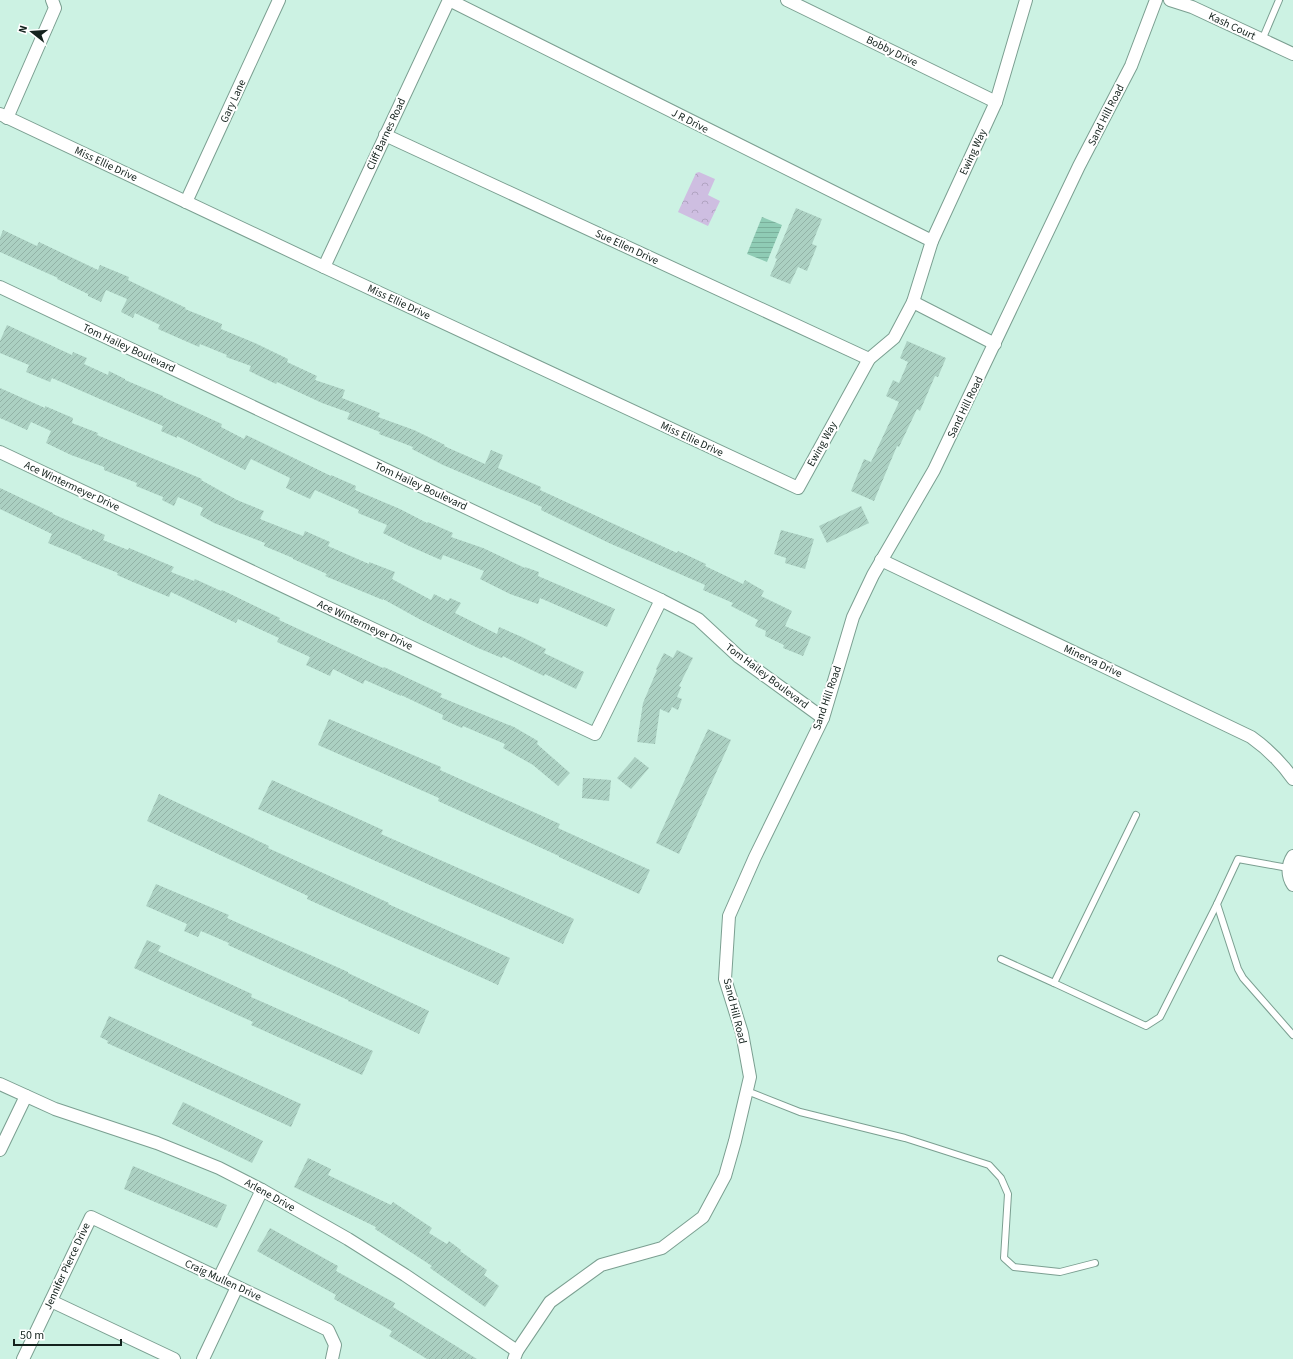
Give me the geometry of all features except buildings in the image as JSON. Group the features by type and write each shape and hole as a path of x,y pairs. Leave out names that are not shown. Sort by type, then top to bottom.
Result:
{"street":[{"path":"4,116 55,8 52,0"},
{"name":"Gary Lane","path":"186,202 279,0"},
{"name":"Cliff Barnes Road","path":"324,267 449,0"},
{"name":"J R Drive","path":"449,0 932,241"},
{"name":"Bobby Drive","path":"787,0 996,102"},
{"name":"Ewing Way","path":"798,488 868,359 894,338 913,302 932,241 996,102 1026,0"},
{"name":"Sand Hill Road","path":"516,1355 550,1302 601,1265 662,1248 703,1217 725,1176 735,1141 750,1076 742,1033 725,979 729,916 755,857 823,718 853,617 881,560 934,470 1079,166 1130,66 1156,0"},
{"name":"Kash Court","path":"1170,0 1194,4 1262,40 1293,54"},
{"name":"Miss Ellie Drive","path":"4,116 798,488"},
{"name":"Sue Ellen Drive","path":"386,135 868,359"},
{"name":"Tom Hailey Boulevard","path":"0,286 661,600 698,619 739,657 823,718"},
{"path":"913,302 995,344"},
{"name":"Ace Wintermeyer Drive","path":"0,452 595,734 661,600"},
{"name":"Minerva Drive","path":"881,560 1251,737 1276,757 1293,779"},
{"path":"1293,856 1288,868 1288,875 1293,885"},
{"name":"Arlene Drive","path":"0,1084 55,1109 157,1143 219,1168 262,1190 348,1239 405,1275 516,1355"},
{"path":"0,1150 26,1096"},
{"path":"219,1278 262,1190"},
{"name":"Craig Mullen Drive","path":"91,1217 328,1330 335,1345 332,1359"},
{"name":"Jennifer Pierce Drive","path":"23,1359 91,1217"},
{"path":"203,1359 237,1287"},
{"path":"51,1301 174,1359"}],"lane":[{"path":"1262,40 1279,0"},
{"path":"1054,983 1136,815"},
{"path":"1001,959 1146,1026 1160,1017 1238,859 1288,868"},
{"path":"1217,904 1238,968 1243,978 1293,1035"},
{"path":"747,1091 800,1112 905,1138 989,1164 1002,1178 1008,1194 1004,1258 1014,1267 1060,1272 1095,1263"}],"green space":[{"path":"699,172 715,179 708,195 720,201 708,226 678,212 696,173"}],"shaded area":[{"path":"762,217 782,225 767,262 747,254"}]}
